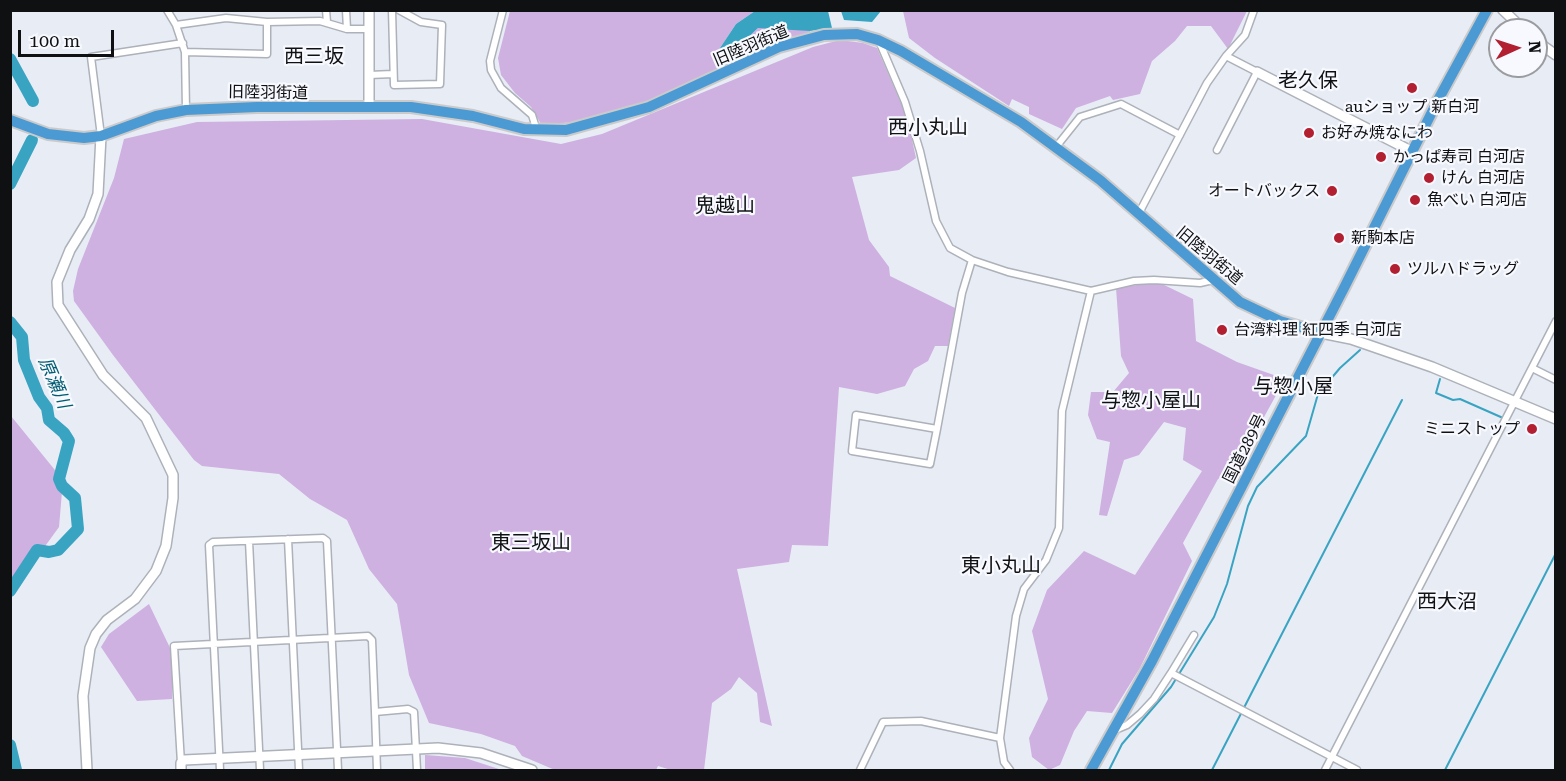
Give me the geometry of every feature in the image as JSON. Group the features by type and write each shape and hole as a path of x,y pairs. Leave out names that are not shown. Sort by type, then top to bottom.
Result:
{"highway":[{"name":"国道289号","path":"1091,771 1152,661 1438,100 1487,10"},
{"name":"旧陸羽街道","path":"10,120 68,138 101,136 156,116 186,110 221,107 411,107 451,112 537,131 579,128 649,107 749,60 805,40 841,33 857,34 878,40 1021,122 1100,180 1213,280 1260,312 1321,333"}],"street":[{"path":"167,10 176,25 185,52 186,110"},
{"path":"326,10 327,22"},
{"path":"346,10 347,29"},
{"path":"369,10 369,107"},
{"path":"392,10 394,85 442,82 442,25 421,22 399,10"},
{"path":"503,10 490,61 491,70 501,88 532,115 537,131"},
{"path":"1138,215 1207,83 1226,56 1245,35 1254,10"},
{"path":"176,25 226,18 267,22 327,22 347,29 369,29"},
{"path":"185,52 267,54 267,22"},
{"path":"878,40 905,102 921,151 942,236 950,248 972,260 1008,272 1091,291 1134,281 1200,283 1213,280"},
{"path":"87,771 83,696 90,648 96,634 107,620 135,599 156,571 168,538 173,498 173,475 146,418 104,375 58,305 57,282 70,250 89,219 98,194 101,136 91,57 183,43"},
{"path":"1226,56 1413,152"},
{"path":"1217,150 1257,72"},
{"path":"369,75 393,74"},
{"path":"1056,147 1080,117 1121,104 1180,135"},
{"path":"937,429 856,416 852,451 930,464 937,429 962,293 972,260"},
{"path":"1010,771 1004,762 1000,738 1016,616 1024,589 1047,560 1059,528 1062,411 1091,291"},
{"path":"1325,771 1556,321"},
{"name":"旧陸羽街道","path":"1321,333 1351,339 1556,418"},
{"path":"1532,368 1556,380"},
{"path":"220,771 209,544 323,538 327,541 338,771"},
{"path":"288,539 299,771"},
{"path":"249,541 260,771"},
{"path":"1111,732 1127,725 1154,699 1194,635"},
{"path":"181,767 174,646 368,636 372,640 377,771"},
{"path":"1171,673 1357,771"},
{"path":"375,712 408,709 414,712 417,771"},
{"path":"860,771 883,722 921,721 1000,738"},
{"path":"181,767 184,760 416,748 459,749 481,753 532,771"}],"shaded area":[{"path":"903,10 1247,11 1228,49 1211,26 1187,26 1175,41 1152,61 1140,94 1113,100 1110,96 1076,108 1062,129 1029,114 1029,107 1012,99 1009,106 935,58 909,38"},
{"path":"510,11 755,11 736,24 718,51 739,46 758,28 804,28 810,31 810,34 776,42 663,98 581,122 541,124 531,107 515,93 501,75 498,58"},
{"path":"840,40 863,43 877,48 907,117 916,158 899,170 852,177 869,240 889,267 890,276 955,308 948,346 935,346 928,361 914,369 905,386 877,394 839,387 828,546 792,545 789,562 737,569 772,726 760,722 757,693 739,677 731,689 712,703 704,770 671,770 658,766 656,770 555,770 522,756 515,746 481,734 429,723 409,675 397,604 369,569 347,520 310,499 279,474 202,466 194,460 74,301 73,291 78,269 114,178 124,139 197,122 422,119 561,144 602,134 813,47"},
{"path":"1158,282 1193,299 1196,341 1237,362 1285,379 1237,466 1218,479 1183,543 1192,561 1140,668 1112,713 1087,711 1074,731 1060,765 1049,770 1032,757 1029,738 1048,699 1032,631 1047,590 1084,551 1135,575 1202,471 1183,460 1186,428 1164,422 1139,455 1124,460 1107,516 1099,515 1110,442 1097,439 1088,415 1091,392 1113,392 1129,373 1121,356 1116,288"},
{"path":"11,416 63,480 59,527 11,593"},
{"path":"149,604 172,652 172,699 137,701 101,647 109,634"},
{"path":"425,755 465,758 502,770 425,770"}],"water":[{"path":"841,10 881,11 872,22 844,20"},
{"path":"755,11 828,11 832,28 810,31 758,28 739,46 718,51 736,24"}],"waterway":[{"name":"原瀬川","path":"10,59 33,101"},
{"name":"原瀬川","path":"10,184 32,140"},
{"name":"原瀬川","path":"10,322 22,337 24,360 39,397 47,408 49,420 64,433 69,441 59,479 62,486 75,498 78,529 58,550 49,552 37,550 10,591"},
{"path":"1109,770 1122,744 1171,687 1214,617 1227,584 1248,506 1257,487 1306,436 1318,394 1340,368 1360,350"},
{"path":"1440,379 1436,393 1453,400 1460,399 1503,418 1495,434"},
{"path":"1212,770 1402,400"},
{"path":"1445,770 1556,553"},
{"name":"原瀬川","path":"10,745 16,770"}],"place":[{"name":"auショップ 新白河","path":"1412,88"},
{"name":"お好み焼なにわ","path":"1309,133"},
{"name":"かっぱ寿司 白河店","path":"1381,157"},
{"name":"けん 白河店","path":"1429,178"},
{"name":"オートバックス","path":"1332,191"},
{"name":"魚べい 白河店","path":"1415,200"},
{"name":"新駒本店","path":"1339,238"},
{"name":"ツルハドラッグ","path":"1395,269"},
{"name":"台湾料理 紅四季 白河店","path":"1222,330"},
{"name":"ミニストップ","path":"1532,429"}],"district":[{"name":"西三坂","path":"314,57"},
{"name":"老久保","path":"1308,81"},
{"name":"西小丸山","path":"928,128"},
{"name":"鬼越山","path":"725,206"},
{"name":"与惣小屋","path":"1293,387"},
{"name":"与惣小屋山","path":"1151,401"},
{"name":"東三坂山","path":"531,543"},
{"name":"東小丸山","path":"1001,566"},
{"name":"西大沼","path":"1447,602"}]}
